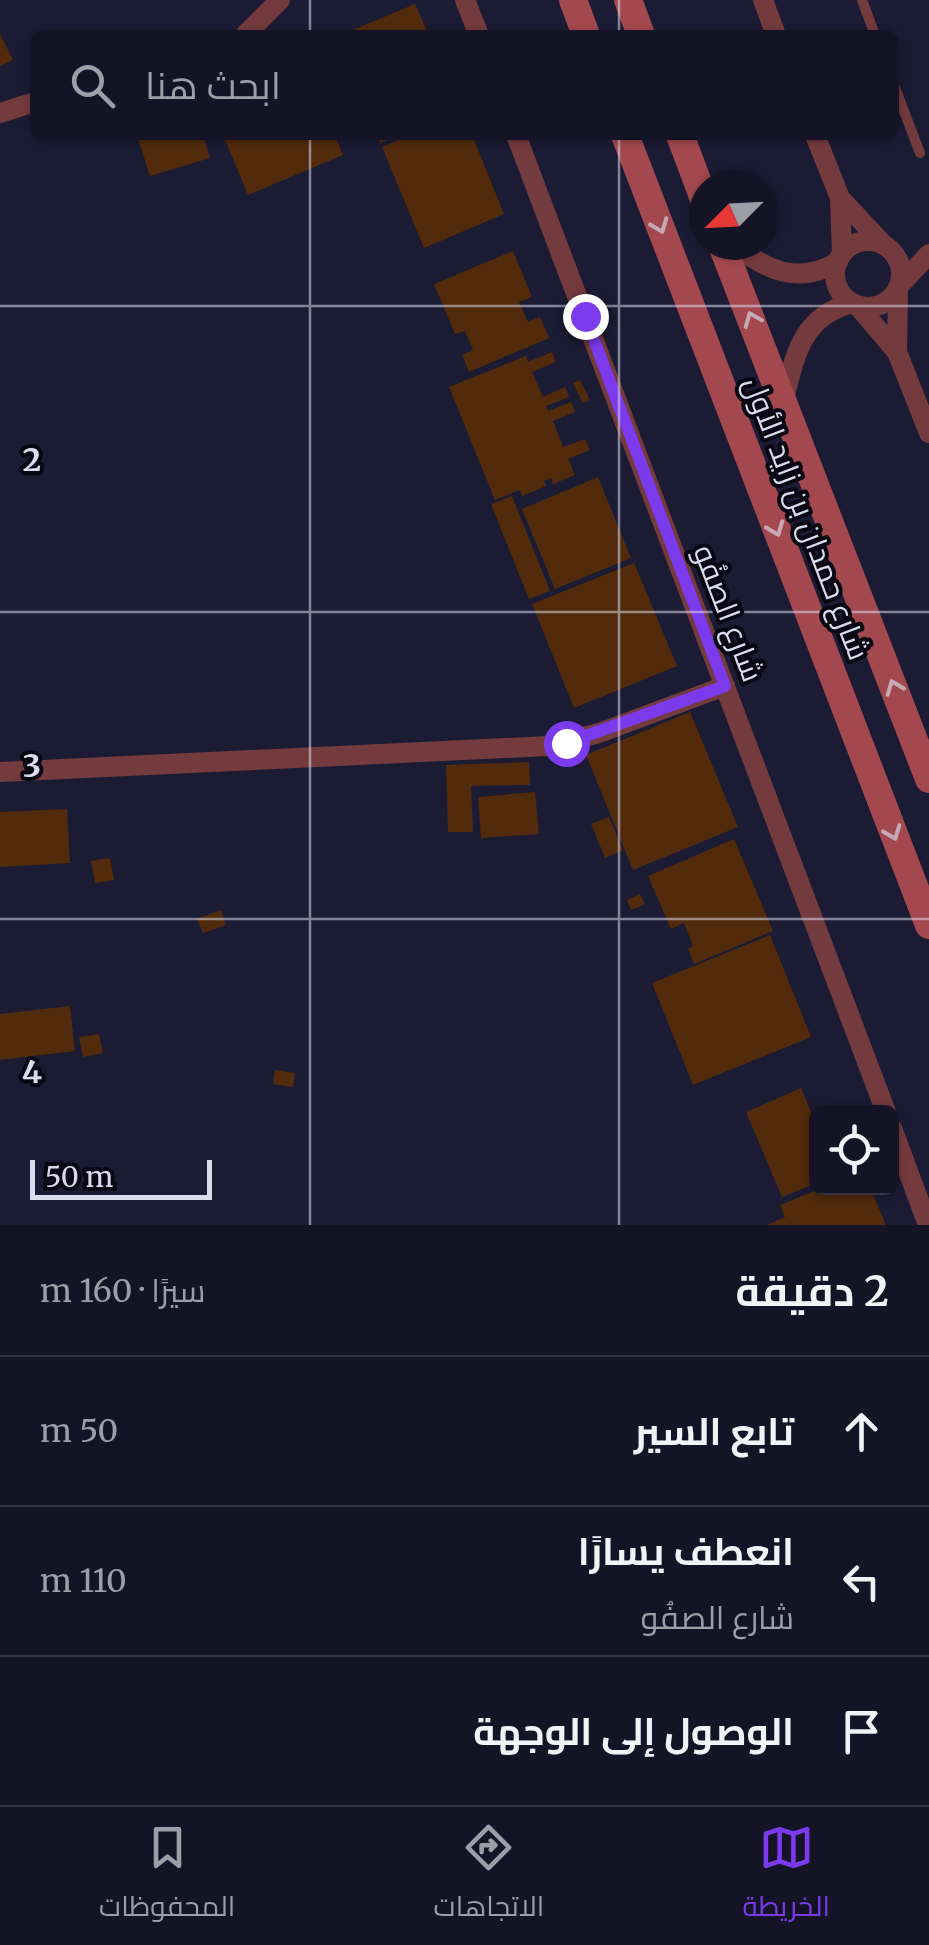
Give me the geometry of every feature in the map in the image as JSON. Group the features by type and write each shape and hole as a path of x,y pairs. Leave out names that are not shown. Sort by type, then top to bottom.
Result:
{"main road":[{"path":"573,0 584,30"},
{"path":"628,0 639,30"},
{"name":"شارع حمدان بن زايد الأول","path":"627,140 929,925"},
{"path":"682,140 693,170"},
{"name":"شارع حمدان بن زايد الأول","path":"728,260 929,778"}],"street":[{"path":"250,30 280,0"},
{"path":"466,0 477,30"},
{"path":"763,0 774,30"},
{"path":"0,113 30,104"},
{"name":"شارع الصفُو","path":"518,140 883,1105"},
{"path":"817,140 840,198 900,268 897,352"},
{"path":"840,198 839,290 897,352 929,432"},
{"path":"754,260 788,274 814,273 856,243 929,251"},
{"path":"784,400 807,328 823,314 855,304 881,304 929,251"},
{"path":"0,772 549,746 599,734 725,686"},
{"path":"899,1147 928,1225"}],"lane":[{"path":"862,0 873,30"},
{"path":"899,98 920,153"}],"building":[{"path":"415,4 427,30 353,30"},
{"path":"0,34 13,60 0,66"},
{"path":"139,140 205,140 210,158 150,176"},
{"path":"225,140 337,140 343,155 248,195"},
{"path":"399,140 474,140 504,214 424,248 382,147"},
{"path":"513,251 532,297 519,302 528,322 540,317 549,338 469,372 462,355 473,350 465,331 455,334 434,284"},
{"path":"552,352 556,362 532,372 543,397 565,387 569,397 546,406 548,411 571,402 575,412 553,421 563,447 585,439 590,450 568,459 575,475 553,484 551,478 544,481 546,486 522,496 520,490 495,500 449,387 526,356 528,362"},
{"path":"580,380 590,400 583,403 573,383"},
{"path":"598,477 631,558 555,589 522,509"},
{"path":"512,496 550,591 529,599 491,504"},
{"path":"634,563 677,666 574,708 532,604"},
{"path":"690,712 738,827 633,870 586,755"},
{"path":"529,762 530,785 471,786 473,832 448,832 446,765"},
{"path":"535,792 539,834 481,838 478,797"},
{"path":"67,809 70,863 0,867 0,812"},
{"path":"609,817 623,850 605,858 591,824"},
{"path":"734,839 773,931 694,964 688,949 693,946 684,923 671,929 648,876"},
{"path":"110,858 114,880 95,883 91,861"},
{"path":"640,894 645,904 631,910 627,900"},
{"path":"221,910 226,925 203,933 197,919"},
{"path":"770,935 811,1037 693,1085 652,983"},
{"path":"70,1006 75,1051 0,1060 0,1014"},
{"path":"99,1034 103,1053 83,1057 79,1037"},
{"path":"275,1070 295,1073 293,1087 273,1084"},
{"path":"801,1088 809,1107 809,1186 782,1197 746,1112"},
{"path":"809,1193 873,1195 886,1225 767,1225 785,1217 780,1205"}],"route":[{"path":"566,743 725,686 585,316"}]}
